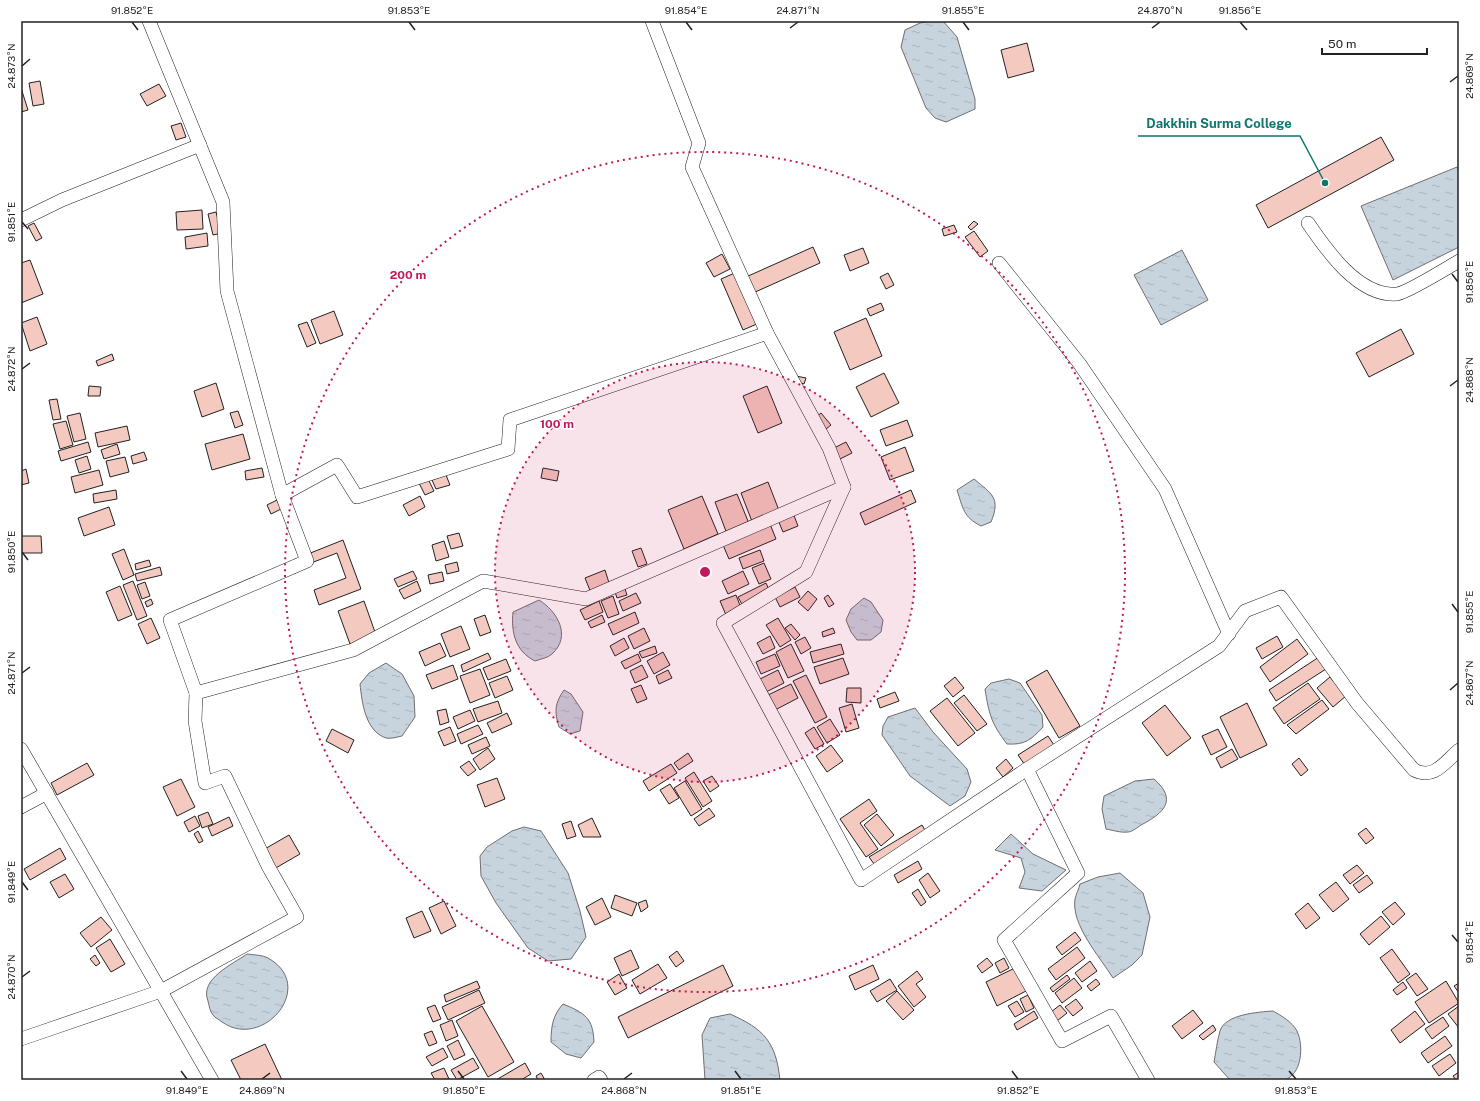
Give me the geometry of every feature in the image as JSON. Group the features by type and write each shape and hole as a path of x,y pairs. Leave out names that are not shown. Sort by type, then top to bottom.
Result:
{"street":[{"path":"21,1039 161,991 297,918 268,866 225,776 205,783 195,721 196,693 170,620 307,561 282,495 227,291 223,202 149,21"},
{"path":"652,21 698,143 692,167 767,333 829,448 844,487 806,572 723,623 861,880 1027,769 1220,646 1245,612 1281,597 1357,703 1414,770 1422,774 1432,773 1459,750"},
{"path":"21,220 62,200 200,145"},
{"path":"1308,223 1327,251 1347,271 1370,289 1398,294 1459,261"},
{"path":"999,263 1079,363 1165,490 1229,634"},
{"path":"282,495 337,465 357,497 508,449 510,420 767,333"},
{"path":"196,693 353,650 483,581 586,599 844,487"},
{"path":"21,749 212,1080"},
{"path":"1027,769 1078,873 1004,940 1062,1041 1111,1016 1148,1080"},
{"path":"21,807 47,794"},
{"path":"594,1080 599,1077 601,1080"}],"water":[{"path":"943,21 957,37 975,99 975,109 946,122 935,118 926,108 901,47 905,30 920,23"},
{"path":"1457,167 1459,171 1459,247 1393,280 1361,206"},
{"path":"1182,250 1208,300 1161,325 1134,275"},
{"path":"974,479 990,493 995,502 994,514 991,522 981,526 970,519 964,511 957,490"},
{"path":"864,598 871,602 883,620 881,632 871,640 857,640 851,632 846,620 851,609"},
{"path":"539,600 546,605 560,624 561,640 558,647 552,654 535,661 523,652 516,640 513,627 513,612"},
{"path":"386,663 402,674 414,696 415,717 402,736 390,738 386,738 379,734 369,723 362,699 360,684 369,673"},
{"path":"1009,679 1020,683 1042,715 1043,727 1027,741 1019,744 1007,744 997,730 990,712 985,689 991,683"},
{"path":"564,690 571,694 583,712 580,731 570,734 559,727 556,716 557,703"},
{"path":"915,708 933,732 967,769 971,782 965,796 950,806 910,776 882,735 883,726 888,717"},
{"path":"1154,779 1165,793 1166,800 1162,811 1130,832 1120,832 1106,829 1102,809 1104,796 1135,781"},
{"path":"524,827 541,831 568,873 580,911 586,937 571,959 548,961 528,948 496,903 481,876 480,856 487,847 512,831"},
{"path":"1011,834 1033,854 1066,870 1042,891 1019,888 1025,872 1021,858 995,850"},
{"path":"1120,873 1143,893 1150,917 1142,955 1132,965 1113,978 1094,951 1082,930 1077,919 1075,899 1080,884 1098,877"},
{"path":"247,954 268,958 282,970 288,984 286,998 279,1011 268,1022 254,1028 238,1029 222,1022 212,1014 207,993 208,986 219,973"},
{"path":"563,1004 577,1010 586,1017 592,1027 594,1042 581,1058 566,1054 551,1042 553,1021"},
{"path":"1273,1011 1290,1022 1297,1031 1301,1052 1295,1072 1290,1077 1279,1081 1230,1080 1214,1062 1219,1035 1223,1025 1235,1017"},
{"path":"730,1014 752,1025 766,1038 775,1056 780,1080 705,1080 702,1035 710,1018"}],"building":[{"path":"1027,43 1034,71 1008,78 1001,50"},
{"path":"40,81 44,104 33,106 29,83"},
{"path":"159,84 166,96 147,106 140,94"},
{"path":"21,88 28,110 21,112"},
{"path":"181,123 186,137 176,140 171,126"},
{"path":"1381,137 1394,160 1268,228 1256,205"},
{"path":"202,210 203,229 177,230 176,212"},
{"path":"216,212 222,233 213,235 208,214"},
{"path":"974,221 978,224 971,230 968,227"},
{"path":"34,223 42,238 36,241 28,226"},
{"path":"954,225 957,232 944,236 942,229"},
{"path":"974,231 988,251 980,257 965,237"},
{"path":"207,233 208,246 186,249 185,237"},
{"path":"813,247 820,263 753,293 746,277"},
{"path":"863,248 869,263 850,271 844,255"},
{"path":"722,254 730,269 714,277 706,263"},
{"path":"30,260 43,294 21,303 21,263"},
{"path":"737,272 759,323 743,330 721,279"},
{"path":"888,273 894,285 886,289 880,277"},
{"path":"881,303 884,310 870,316 867,309"},
{"path":"334,311 343,335 320,344 311,320"},
{"path":"37,317 47,344 30,351 21,323"},
{"path":"866,318 882,356 850,370 834,332"},
{"path":"307,322 316,343 307,347 298,325"},
{"path":"1401,329 1414,354 1369,377 1356,353"},
{"path":"112,354 114,360 98,366 96,361"},
{"path":"884,373 899,403 871,417 856,387"},
{"path":"796,376 806,378 804,384 795,381"},
{"path":"216,383 224,409 202,417 194,391"},
{"path":"89,386 101,387 100,396 88,396"},
{"path":"767,386 782,423 758,433 743,396"},
{"path":"57,399 61,419 53,420 49,400"},
{"path":"238,411 243,425 235,428 230,413"},
{"path":"80,413 86,439 74,442 67,416"},
{"path":"821,413 831,425 826,429 816,417"},
{"path":"907,420 913,436 886,446 880,430"},
{"path":"66,421 73,445 60,449 53,424"},
{"path":"127,426 130,440 98,447 95,433"},
{"path":"243,434 250,459 212,470 205,444"},
{"path":"88,442 91,452 61,461 58,451"},
{"path":"846,442 852,453 840,459 834,448"},
{"path":"117,444 120,454 104,459 101,450"},
{"path":"905,447 914,471 890,480 881,457"},
{"path":"144,452 147,460 133,464 131,456"},
{"path":"87,456 91,469 79,473 75,460"},
{"path":"125,457 129,472 110,477 106,461"},
{"path":"262,468 264,477 246,480 245,471"},
{"path":"543,468 559,471 557,481 541,478"},
{"path":"26,469 29,483 21,485 21,471"},
{"path":"99,470 103,485 75,493 71,477"},
{"path":"446,475 450,485 436,489 432,480"},
{"path":"427,477 434,491 425,495 418,481"},
{"path":"768,482 780,513 753,524 741,493"},
{"path":"116,490 117,499 94,503 93,494"},
{"path":"911,490 916,502 865,525 860,513"},
{"path":"737,494 750,526 727,534 715,502"},
{"path":"420,496 425,507 409,516 403,505"},
{"path":"702,496 718,534 684,549 668,510"},
{"path":"277,500 281,509 271,514 267,505"},
{"path":"109,507 115,525 84,536 78,518"},
{"path":"793,513 798,526 783,532 778,520"},
{"path":"770,524 776,539 729,559 723,545"},
{"path":"459,533 463,546 451,549 447,536"},
{"path":"21,536 41,536 42,553 21,553"},
{"path":"343,540 361,589 319,605 314,590 346,578 337,553 311,563 308,554"},
{"path":"444,541 449,557 436,561 432,545"},
{"path":"641,548 647,564 638,567 632,551"},
{"path":"124,549 134,575 123,580 112,554"},
{"path":"760,550 764,561 743,569 739,558"},
{"path":"149,560 151,566 136,570 135,564"},
{"path":"457,562 459,571 447,574 445,565"},
{"path":"764,563 771,579 759,584 752,568"},
{"path":"160,567 162,575 137,581 135,574"},
{"path":"605,570 610,586 591,593 585,578"},
{"path":"413,571 417,579 398,587 394,579"},
{"path":"743,571 749,584 728,594 722,581"},
{"path":"442,572 444,581 430,584 428,575"},
{"path":"133,581 147,616 137,620 123,585"},
{"path":"417,581 421,591 404,599 399,590"},
{"path":"145,582 150,596 142,599 137,585"},
{"path":"766,583 770,592 743,606 738,597"},
{"path":"120,586 132,615 118,621 106,592"},
{"path":"795,587 800,597 780,607 775,597"},
{"path":"625,589 627,595 617,598 615,592"},
{"path":"808,591 817,599 808,611 798,602"},
{"path":"636,593 641,603 623,611 619,601"},
{"path":"736,595 741,608 726,615 720,601"},
{"path":"828,595 834,604 829,607 824,598"},
{"path":"613,596 619,614 608,618 601,601"},
{"path":"151,599 153,604 147,607 145,602"},
{"path":"364,601 376,635 350,644 338,611"},
{"path":"599,601 603,612 585,620 580,610"},
{"path":"635,612 639,623 613,635 608,624"},
{"path":"485,615 491,632 480,636 474,619"},
{"path":"602,615 605,622 591,628 588,622"},
{"path":"151,618 160,638 147,644 138,624"},
{"path":"778,618 791,640 780,647 766,625"},
{"path":"791,624 800,635 795,640 785,628"},
{"path":"461,626 470,649 450,657 441,634"},
{"path":"644,628 650,641 634,649 628,636"},
{"path":"833,628 835,633 823,637 822,632"},
{"path":"770,636 775,648 763,654 757,643"},
{"path":"1277,636 1283,647 1262,659 1256,648"},
{"path":"805,637 811,648 801,654 795,642"},
{"path":"624,638 629,648 615,656 610,646"},
{"path":"1297,639 1308,654 1270,682 1260,667"},
{"path":"440,643 446,656 425,666 419,652"},
{"path":"791,644 804,671 788,678 776,652"},
{"path":"841,644 844,654 813,663 810,652"},
{"path":"655,646 657,653 642,658 639,652"},
{"path":"663,652 670,665 654,674 647,661"},
{"path":"488,653 491,659 463,672 461,665"},
{"path":"638,654 641,661 625,669 621,662"},
{"path":"775,654 780,666 761,674 756,662"},
{"path":"1319,657 1326,669 1276,701 1269,690"},
{"path":"843,658 849,674 820,684 814,667"},
{"path":"506,659 511,671 488,680 483,668"},
{"path":"453,665 458,679 432,689 426,675"},
{"path":"642,665 648,677 635,683 630,671"},
{"path":"480,669 490,695 470,703 460,676"},
{"path":"668,670 672,678 659,684 656,676"},
{"path":"778,670 784,683 764,693 758,680"},
{"path":"1047,670 1080,726 1059,738 1026,682"},
{"path":"806,675 827,717 815,723 793,681"},
{"path":"507,676 513,690 495,698 489,683"},
{"path":"955,677 964,688 953,697 944,686"},
{"path":"1330,677 1346,696 1333,707 1317,688"},
{"path":"1308,683 1320,699 1284,724 1273,708"},
{"path":"791,684 798,698 775,710 768,695"},
{"path":"641,685 647,699 637,703 631,689"},
{"path":"847,688 861,688 861,703 846,702"},
{"path":"895,692 899,701 880,708 877,699"},
{"path":"964,695 987,724 977,731 954,703"},
{"path":"947,698 975,733 958,746 930,711"},
{"path":"1322,700 1329,709 1296,734 1287,725"},
{"path":"498,701 502,713 478,722 473,709"},
{"path":"1247,703 1267,745 1240,758 1220,717"},
{"path":"852,704 859,728 846,732 839,708"},
{"path":"1165,705 1191,738 1167,756 1142,723"},
{"path":"446,709 449,722 440,725 437,711"},
{"path":"470,710 475,721 458,729 453,717"},
{"path":"507,713 512,724 492,733 487,723"},
{"path":"830,719 840,735 827,743 817,727"},
{"path":"478,725 483,734 461,744 457,734"},
{"path":"450,727 456,741 444,746 438,732"},
{"path":"814,727 824,744 815,749 805,733"},
{"path":"332,729 354,740 348,753 326,741"},
{"path":"1218,729 1227,747 1211,755 1202,736"},
{"path":"1048,736 1056,748 1027,768 1018,755"},
{"path":"486,737 490,746 472,754 468,745"},
{"path":"831,745 843,761 827,772 816,756"},
{"path":"488,748 495,759 480,770 473,759"},
{"path":"1232,749 1238,759 1221,768 1216,758"},
{"path":"688,753 693,761 679,770 674,763"},
{"path":"1299,758 1308,770 1301,776 1292,764"},
{"path":"1006,759 1013,768 1003,777 996,768"},
{"path":"469,761 476,770 468,776 460,767"},
{"path":"87,763 94,775 57,795 51,783"},
{"path":"671,764 677,773 649,791 643,781"},
{"path":"694,772 712,801 703,807 685,778"},
{"path":"712,776 719,786 710,792 703,781"},
{"path":"497,778 505,799 485,807 477,785"},
{"path":"181,779 195,807 177,816 163,787"},
{"path":"685,781 702,809 691,816 674,788"},
{"path":"670,784 679,798 669,804 660,790"},
{"path":"869,799 877,811 860,823 878,849 866,857 840,819"},
{"path":"709,808 715,816 699,826 694,819"},
{"path":"208,812 213,824 202,828 198,816"},
{"path":"877,814 894,835 881,846 864,825"},
{"path":"195,816 200,826 189,832 184,822"},
{"path":"229,817 233,826 212,836 208,827"},
{"path":"592,818 601,837 583,837 578,825"},
{"path":"571,821 576,836 567,839 562,824"},
{"path":"922,825 926,832 874,864 869,857"},
{"path":"1366,828 1374,838 1366,844 1358,834"},
{"path":"198,831 203,841 199,843 194,834"},
{"path":"289,835 300,854 274,869 263,850"},
{"path":"60,848 66,859 30,880 24,869"},
{"path":"918,861 922,869 898,883 894,875"},
{"path":"1357,865 1364,873 1350,884 1343,875"},
{"path":"928,873 940,891 930,898 919,880"},
{"path":"65,874 74,889 59,898 50,882"},
{"path":"1367,875 1373,883 1359,893 1353,885"},
{"path":"1336,882 1349,899 1333,912 1319,895"},
{"path":"918,889 926,902 921,906 912,893"},
{"path":"615,895 637,903 632,916 611,908"},
{"path":"602,898 611,917 595,925 586,907"},
{"path":"646,900 648,907 641,912 638,903"},
{"path":"444,901 456,926 441,934 429,908"},
{"path":"1395,902 1405,914 1393,925 1382,912"},
{"path":"1308,903 1320,918 1306,929 1295,914"},
{"path":"422,911 431,931 414,938 406,918"},
{"path":"1381,916 1390,927 1369,945 1360,934"},
{"path":"101,917 112,930 91,947 80,933"},
{"path":"1075,932 1081,940 1062,955 1056,947"},
{"path":"110,939 125,964 111,972 96,948"},
{"path":"1077,947 1085,958 1056,980 1048,969"},
{"path":"1392,949 1410,974 1398,983 1380,958"},
{"path":"631,950 639,968 622,976 614,958"},
{"path":"677,951 684,961 676,967 669,957"},
{"path":"95,955 100,963 96,966 90,959"},
{"path":"987,958 993,965 982,973 977,966"},
{"path":"1004,958 1009,968 1000,973 995,963"},
{"path":"1090,961 1097,971 1082,982 1075,973"},
{"path":"658,964 667,978 640,994 632,980"},
{"path":"723,965 733,986 628,1038 618,1017"},
{"path":"873,965 879,979 855,990 849,976"},
{"path":"1015,968 1026,991 997,1006 986,982"},
{"path":"917,971 923,979 916,984 926,997 914,1007 898,986"},
{"path":"1416,973 1428,989 1417,996 1406,980"},
{"path":"619,974 627,988 615,995 607,982"},
{"path":"1067,975 1070,979 1053,992 1050,988"},
{"path":"1074,978 1082,988 1062,1003 1055,993"},
{"path":"890,979 897,990 877,1002 870,991"},
{"path":"1096,979 1100,984 1091,991 1087,986"},
{"path":"477,981 480,988 446,1002 444,995"},
{"path":"1446,981 1459,1003 1429,1023 1415,1002"},
{"path":"1403,982 1407,988 1397,995 1393,990"},
{"path":"1459,983 1459,993 1454,986"},
{"path":"479,990 485,1003 448,1020 442,1007"},
{"path":"897,991 914,1010 903,1020 886,1001"},
{"path":"1028,995 1034,1008 1026,1012 1020,999"},
{"path":"1076,999 1083,1008 1073,1016 1065,1007"},
{"path":"1017,1001 1024,1012 1015,1017 1008,1006"},
{"path":"435,1005 441,1019 433,1022 427,1008"},
{"path":"1060,1005 1067,1013 1057,1021 1051,1012"},
{"path":"482,1006 514,1062 488,1077 456,1021"},
{"path":"1459,1006 1459,1028 1448,1014"},
{"path":"1193,1010 1203,1023 1182,1039 1172,1026"},
{"path":"1034,1011 1038,1018 1017,1030 1014,1024"},
{"path":"1415,1011 1425,1024 1400,1043 1391,1030"},
{"path":"1443,1017 1449,1026 1432,1039 1425,1029"},
{"path":"452,1020 458,1036 446,1041 440,1025"},
{"path":"1213,1025 1216,1030 1203,1040 1199,1036"},
{"path":"432,1031 437,1043 429,1046 424,1034"},
{"path":"1445,1036 1452,1046 1428,1063 1421,1053"},
{"path":"458,1040 465,1055 454,1060 447,1046"},
{"path":"265,1044 282,1080 241,1080 231,1060"},
{"path":"443,1048 448,1057 432,1066 426,1057"},
{"path":"1450,1054 1456,1063 1439,1076 1432,1066"},
{"path":"473,1058 479,1068 457,1080 451,1070"},
{"path":"525,1063 531,1074 521,1080 496,1080"},
{"path":"444,1068 449,1079 435,1080 431,1073"},
{"path":"1459,1072 1459,1080 1456,1080 1453,1076"},
{"path":"541,1073 545,1080 538,1080 536,1076"}],"place":[{"name":"Dakkhin Surma College","path":"1325,183"}]}
